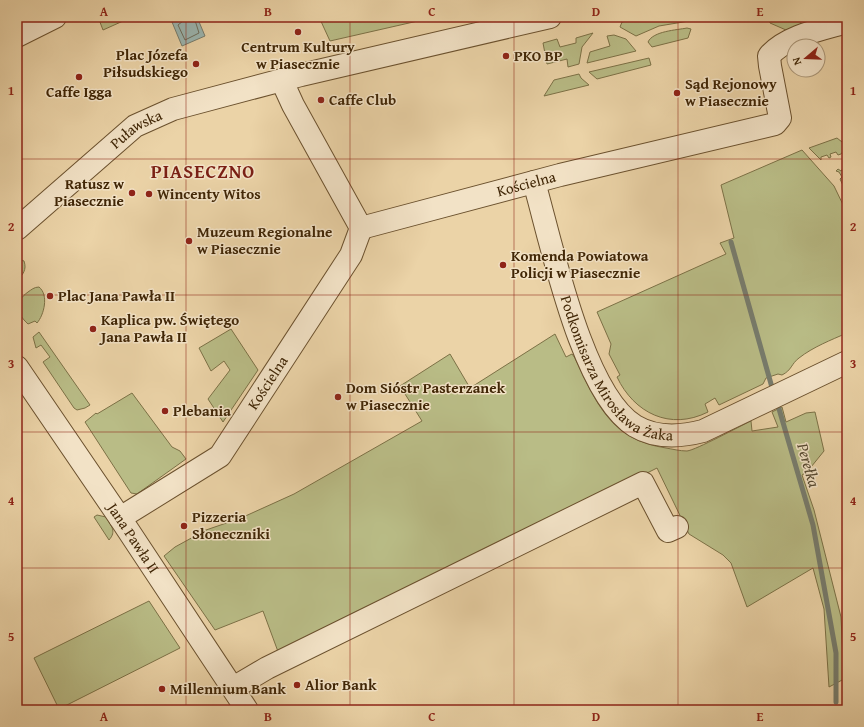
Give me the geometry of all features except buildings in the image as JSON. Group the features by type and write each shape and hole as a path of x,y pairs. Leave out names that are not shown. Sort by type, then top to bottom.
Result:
{"street":[{"path":"17,36 55,17"},
{"name":"Puławska","path":"17,229 135,126 173,109 302,75 550,17"},
{"path":"808,25 847,22"},
{"name":"Kościelna","path":"120,518 220,456 351,254 361,228 534,182 775,124 780,118 769,56 808,25"},
{"path":"282,81 293,105 361,228"},
{"name":"Podkomisarza Mirosława Żaka","path":"534,182 571,314 601,385 615,409 634,425 648,432 681,435 703,431 847,362"},
{"name":"Jana Pawła II","path":"17,367 120,518 247,710"},
{"path":"233,688 268,668 643,483 668,531 677,527"}],"green space":[{"path":"98,17 132,17 103,30"},
{"path":"319,17 431,17 431,18 330,41"},
{"path":"641,17 697,18 695,20 659,26 636,36 620,27 622,22"},
{"path":"768,17 799,17 802,26 786,30 770,23"},
{"path":"687,28 691,29 688,38 652,47 648,42 655,35 660,33"},
{"path":"593,33 582,47 579,64 568,67 567,59 547,64 543,43 557,39 560,47 576,43 576,38"},
{"path":"614,35 626,39 636,51 587,63 590,52 610,46 607,36"},
{"path":"649,58 651,65 597,79 589,72"},
{"path":"579,74 581,78 589,85 544,96 554,80"},
{"path":"837,138 847,146 841,154 838,155 836,152 830,154 831,157 829,158 827,155 821,157 821,160 809,148"},
{"path":"802,150 834,186 847,213 847,333 810,350 796,360 788,371 782,375 778,374 766,378 763,384 719,405 715,398 705,404 708,412 680,420 667,419 643,409 624,390 617,377 620,375 609,354 611,344 597,312 726,254 720,243 734,238 721,185"},
{"path":"847,159 847,194 840,179 842,177 839,172 836,171 838,169 841,171 845,166 843,163"},
{"path":"17,258 24,261 25,269 17,281"},
{"path":"39,287 45,300 42,315 37,323 35,321 28,324 19,312 18,308 20,300 28,292"},
{"path":"231,329 258,370 223,422 208,399 230,370 224,361 211,371 199,348"},
{"path":"39,332 90,405 77,410 74,408 43,362 50,357 41,345 36,348 33,337"},
{"path":"555,334 566,357 572,354 575,358 590,390 608,417 619,428 632,437 647,444 687,451 692,450 751,421 752,431 778,427 772,412 782,407 786,422 806,413 815,412 824,451 807,472 802,475 814,510 841,617 844,679 829,687 824,609 813,568 747,607 731,563 723,555 689,534 657,468 280,657 263,611 215,630 164,556 175,547 206,530 241,518 294,494 422,421 400,386 450,354 470,388"},
{"path":"132,393 172,447 180,451 186,459 137,494 131,493 85,422 96,413 97,414"},
{"path":"97,515 106,517 111,526 113,534 109,540 94,517"},
{"path":"149,601 180,648 59,709 34,658"}],"water":[{"path":"184,17 197,17 205,36 182,46 172,22"}],"waterway":[{"name":"Perełka","path":"731,242 773,391"},
{"name":"Perełka","path":"777,402 813,525 836,653 836,702"}],"place":[{"name":"Centrum Kultury w Piasecznie","path":"298,32"},
{"name":"PKO BP","path":"506,56"},
{"name":"Plac Józefa Piłsudskiego","path":"196,64"},
{"name":"Caffe Igga","path":"79,77"},
{"name":"Sąd Rejonowy w Piasecznie","path":"677,93"},
{"name":"Caffe Club","path":"321,100"},
{"name":"Ratusz w Piasecznie","path":"132,193"},
{"name":"Wincenty Witos","path":"149,194"},
{"name":"Muzeum Regionalne w Piasecznie","path":"189,241"},
{"name":"Komenda Powiatowa Policji w Piasecznie","path":"503,265"},
{"name":"Plac Jana Pawła II","path":"50,296"},
{"name":"Kaplica pw. Świętego Jana Pawła II","path":"93,329"},
{"name":"Dom Sióstr Pasterzanek w Piasecznie","path":"338,397"},
{"name":"Plebania","path":"165,411"},
{"name":"Pizzeria Słoneczniki","path":"184,526"},
{"name":"Alior Bank","path":"297,685"},
{"name":"Millennium Bank","path":"162,689"}],"district":[{"name":"PIASECZNO","path":"203,171"}]}
